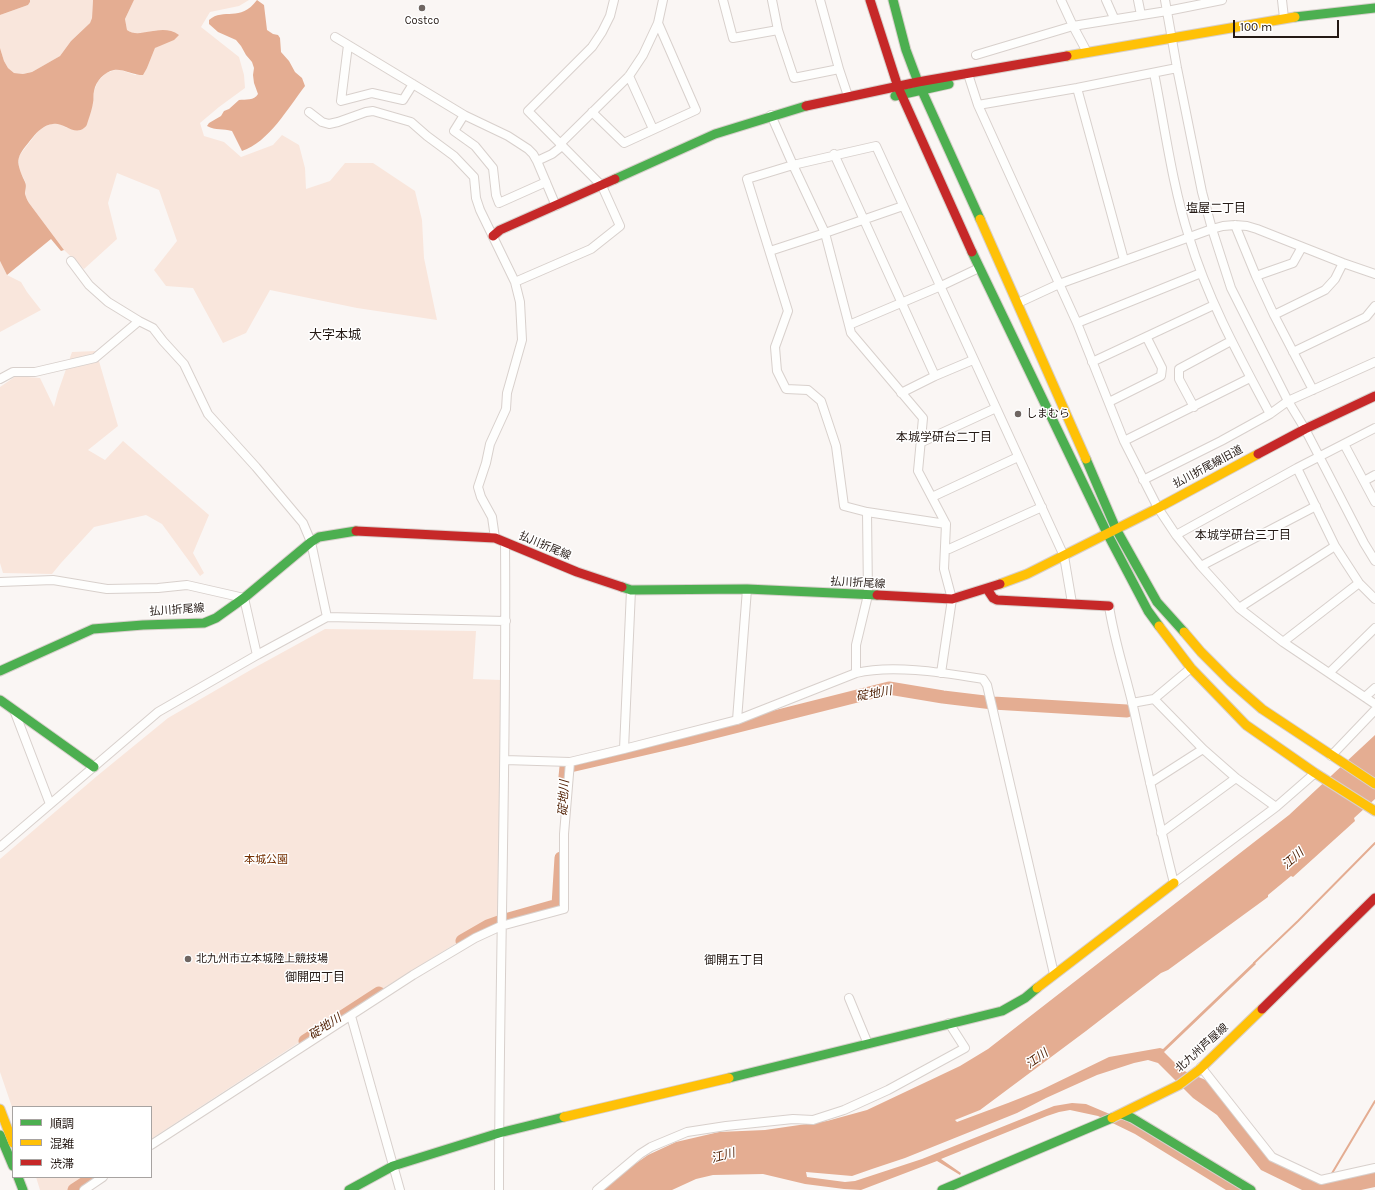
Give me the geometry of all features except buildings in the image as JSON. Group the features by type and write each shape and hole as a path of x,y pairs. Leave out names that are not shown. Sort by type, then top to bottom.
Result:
{"main road":[{"path":"870,0 900,91 979,268 1111,531 1148,611 1168,640 1191,668 1246,725 1318,775 1375,811"},
{"path":"893,0 906,50 920,86 1018,303 1111,531 1157,602 1201,652 1230,681 1262,709 1375,784"},
{"path":"493,236 502,235 715,134 772,118 849,103 920,86 1284,18 1375,8"},
{"path":"969,77 1087,52 1172,40"},
{"path":"772,118 796,108 848,96 900,91"},
{"path":"493,236 500,230 603,188"},
{"name":"払川折尾線旧道","path":"987,589 1027,574 1064,556 1158,508 1305,429 1375,396"},
{"name":"払川折尾線","path":"0,671 93,629 143,624 204,623 216,618 244,598 311,542 320,537 352,531 496,538 577,572 631,590 747,589 952,599 987,589"},
{"path":"987,589 993,598 997,600 1109,606"},
{"path":"0,700 94,767"},
{"path":"348,1190 393,1166 499,1132 868,1044 949,1022 1002,1011 1025,998 1054,974 1174,883"},
{"name":"北九州芦屋線","path":"1202,1071 1375,898"},
{"name":"北九州芦屋線","path":"963,1190 1132,1118 1181,1088 1202,1071 1375,911"},
{"name":"北九州芦屋線","path":"945,1189 1181,1088"},
{"path":"0,1109 12,1140"},
{"path":"1122,1114 1132,1118 1251,1190"},
{"path":"0,1135 12,1164"},
{"path":"19,1178 28,1189"},
{"path":"26,1178 28,1189"}],"street":[{"path":"515,282 591,249 620,226 603,188 528,111 592,47 605,27 610,16 614,0"},
{"path":"537,162 552,154 629,76 643,55 658,23 663,0"},
{"path":"723,0 733,38 778,30"},
{"path":"772,0 778,30 794,78 840,69"},
{"path":"820,0 848,96"},
{"path":"1061,0 1072,26 1087,52"},
{"path":"1106,0 1114,18"},
{"path":"1138,0 1141,15"},
{"path":"1165,0 1202,192 1231,288 1288,401 1305,429 1364,543 1375,561"},
{"path":"976,55 1072,26 1114,18 1167,11 1197,2 1222,0"},
{"path":"1282,0 1284,18"},
{"path":"592,112 624,143 696,110 658,23"},
{"path":"335,37 464,115 508,136 528,149 533,154 537,162 556,206"},
{"path":"348,45 341,101 372,93 403,100 413,84"},
{"path":"978,106 1177,68"},
{"path":"1154,73 1178,196 1188,237 1214,305 1250,378 1270,414"},
{"path":"629,76 653,129"},
{"path":"969,77 978,106 1077,323 1124,441 1158,508 1176,535 1201,566 1239,608 1283,642 1375,704"},
{"path":"1077,88 1124,260"},
{"path":"308,112 322,122 329,124 373,111 411,122 458,159 474,177 476,198 480,210 515,282 520,302 522,340 507,393 506,409 490,444 486,464 478,487 481,497 492,517 496,538"},
{"path":"464,115 454,131 475,146 493,168 496,195 499,203 546,182"},
{"path":"772,118 826,233 852,333 923,418 922,442 918,471 946,524 944,569 952,599 941,673"},
{"path":"946,524 867,512 844,506 836,446 820,402 808,390 786,389 776,371 775,347 788,311 747,179 834,154 876,146 1064,556 1072,603"},
{"path":"834,154 936,376"},
{"path":"770,251 903,206"},
{"path":"1236,225 1256,276 1274,315 1313,390"},
{"path":"1018,303 1059,284 1188,237 1223,226 1236,225 1257,229 1375,274"},
{"path":"1256,276 1293,263 1302,247"},
{"path":"71,261 89,285 108,302 153,328 162,341 184,364 208,414 303,522 311,542 327,617"},
{"path":"1274,315 1325,290 1335,279 1343,263"},
{"path":"849,325 941,286 979,268"},
{"path":"1077,323 1201,273"},
{"path":"1092,362 1147,338 1214,305"},
{"path":"1293,352 1366,317 1375,306"},
{"path":"0,379 13,372 36,372 95,358 139,321"},
{"path":"1109,402 1161,376 1162,368 1147,338"},
{"path":"1194,406 1179,379 1179,369 1231,341"},
{"path":"901,393 973,360"},
{"path":"1144,480 1221,441 1270,414 1288,401 1375,362"},
{"path":"1124,441 1250,378"},
{"path":"922,442 996,408"},
{"path":"1176,535 1319,456 1375,428"},
{"path":"1344,444 1375,502"},
{"path":"932,497 1018,457"},
{"path":"1297,468 1335,546 1360,583 1375,599"},
{"path":"1364,481 1375,475"},
{"path":"1201,566 1316,506"},
{"path":"945,548 949,549 1042,507"},
{"path":"856,673 856,645 868,595 867,512"},
{"path":"499,1190 501,926 505,760 505,542"},
{"path":"1239,608 1335,546"},
{"path":"0,582 53,580 107,590 187,585 244,598 257,655"},
{"path":"1283,642 1360,583"},
{"path":"737,720 747,589"},
{"path":"624,749 631,590"},
{"path":"1109,606 1113,631 1132,703 1161,833 1174,883 1318,775"},
{"path":"0,847 158,712 327,617 506,621"},
{"path":"1329,673 1375,628"},
{"path":"505,760 570,762 624,749 737,720 856,673 879,668 941,673 983,679 987,685 1054,974"},
{"path":"1132,703 1154,699 1191,668"},
{"path":"1365,697 1375,688"},
{"path":"1154,699 1203,750 1236,778 1276,807"},
{"path":"14,710 50,804"},
{"path":"1335,758 1375,710"},
{"path":"1150,783 1203,750"},
{"path":"152,1144 413,975 475,938 501,926 564,909 564,834 570,762"},
{"path":"1161,833 1236,778"},
{"path":"849,998 868,1044"},
{"path":"351,1016 400,1190"},
{"path":"597,1190 640,1154 651,1147 687,1132 711,1127 793,1119 813,1120 844,1110 888,1090 965,1048 949,1022"},
{"path":"1202,1071 1272,1157 1321,1180 1375,1168"},
{"path":"84,1190 102,1178"}],"green space":[{"path":"30,0 93,0 92,18 90,23 71,41 60,56 32,72 23,74 14,73 8,68 4,61 0,48 0,15 28,5"},
{"path":"134,0 249,0 239,6 210,12 201,27 239,57 244,75 245,88 200,123 204,136 224,142 241,157 273,145 282,135 299,145 305,168 306,189 330,181 345,163 373,163 415,191 422,220 424,258 437,320 357,308 270,290 246,333 223,343 193,288 166,286 154,270 177,241 159,190 117,173 108,203 117,239 84,269 64,250 29,203 25,195 26,183 19,169 19,156 39,130 54,123 60,124 67,128 93,104 94,91 98,81 106,73 118,69 135,75 147,68 155,48 162,44 157,30 138,34 127,30 125,19"},
{"path":"0,261 7,275 21,282 41,310 0,332"},
{"path":"96,351 118,426 88,450 105,460 123,441 209,515 193,553 204,573 200,576 162,524 146,515 94,527 52,574 3,573 0,563 0,387 16,376 40,378 54,407 72,352"},
{"name":"本城公園","path":"325,629 476,631 473,679 502,680 499,920 484,926 347,1011 152,1138 152,1106 12,1107 0,1072 0,859 97,776 168,718"},
{"path":"36,1178 91,1178 73,1190 40,1190"}],"water":[{"path":"0,0 30,0 30,2 28,5 0,15"},
{"path":"93,0 134,0 125,19 127,30 132,33 165,30 172,31 179,35 174,40 155,48 143,75 117,70 110,71 101,78 95,87 92,110 87,125 84,128 80,130 72,130 57,124 47,126 37,133 23,149 18,162 26,184 25,194 29,203 64,250 61,251 51,239 7,275 0,261 0,48 4,61 8,68 14,73 23,74 32,72 60,56 71,41 90,23 92,18"},
{"path":"257,0 264,5 267,30 278,35 280,38 281,52 289,61 295,72 302,78 305,86 285,114 269,132 252,147 242,151 232,131 207,126 239,100 254,98 258,94 254,83 254,68 252,62 236,40 218,32 209,24 209,20 215,16 244,11 251,7"},
{"name":"江川","path":"1375,735 1375,799 1354,818 1355,821 1293,877 1291,876 1268,895 1268,897 1168,970 1161,973 980,1110 955,1120 957,1122 1041,1090 1109,1057 1160,1048 1163,1049 1254,962 1256,964 1164,1052 1182,1070 1208,1081 1271,1158 1320,1183 1375,1171 1375,1187 1361,1190 1302,1190 1261,1170 1217,1115 1193,1098 1158,1063 1148,1060 1097,1075 1017,1113 905,1158 852,1176 806,1172 807,1177 845,1182 855,1181 922,1159 1054,1106 1072,1103 1086,1104 1138,1126 1243,1190 1226,1190 1135,1134 1098,1116 1070,1110 1047,1116 941,1159 961,1173 960,1175 937,1161 861,1190 805,1184 763,1174 713,1175 696,1179 672,1190 603,1190 622,1173 648,1155 676,1142 719,1132 765,1130 827,1121 867,1110 960,1066 988,1049 1289,815"}],"waterway":[{"name":"碇地川","path":"565,777 566,767 687,739 889,688 993,703 1127,711"},
{"path":"1254,963 1375,843"},
{"name":"碇地川","path":"462,941 488,926 558,905 561,858"},
{"name":"碇地川","path":"305,1041 379,993"},
{"path":"1331,1175 1375,1101"},
{"name":"碇地川","path":"74,1190 92,1178"}],"traffic: fast":[{"path":"893,0 906,50 918,82 980,219"},
{"path":"1295,17 1375,8"},
{"path":"895,96 949,84"},
{"path":"615,179 715,134 806,106"},
{"path":"972,252 1107,533 1148,611 1159,626"},
{"path":"1086,459 1116,529 1157,602 1184,632"},
{"path":"0,671 93,629 143,625 204,623 216,618 244,598 319,537 356,531"},
{"path":"622,587 631,590 747,589 877,595"},
{"path":"0,700 94,767"},
{"path":"729,1078 1002,1011 1025,998 1037,988"},
{"path":"1122,1114 1132,1118 1251,1190"},
{"path":"349,1190 393,1166 499,1133 564,1117"},
{"path":"942,1190 1112,1118"},
{"path":"0,1135 12,1164"},
{"path":"18,1178 23,1190"}],"traffic: slow":[{"path":"1067,56 1295,17"},
{"path":"980,219 1086,459"},
{"path":"1000,584 1027,574 1158,508 1258,454"},
{"path":"1159,626 1191,668 1246,725 1315,773 1375,811"},
{"path":"1184,632 1201,652 1230,681 1262,709 1375,784"},
{"path":"1037,988 1174,883"},
{"path":"1112,1118 1179,1085 1199,1070 1262,1009"},
{"path":"564,1117 729,1078"},
{"path":"0,1109 12,1140"}],"traffic: jam":[{"path":"870,0 898,87 972,252"},
{"path":"806,106 918,82 1067,56"},
{"path":"493,236 500,230 615,179"},
{"path":"1258,454 1305,429 1375,396"},
{"path":"356,531 495,538 577,572 622,587"},
{"path":"877,595 952,599 1000,584"},
{"path":"987,589 993,598 997,600 1109,606"},
{"path":"1262,1009 1375,898"}],"place":[{"name":"Costco","path":"422,8"},
{"name":"しまむら","path":"1018,414"},
{"name":"北九州市立本城陸上競技場","path":"188,959"}],"district":[{"name":"塩屋二丁目","path":"1216,209"},
{"name":"大字本城","path":"335,335"},
{"name":"本城学研台二丁目","path":"944,438"},
{"name":"本城学研台三丁目","path":"1243,536"},
{"name":"御開五丁目","path":"734,961"},
{"name":"御開四丁目","path":"315,978"}]}
